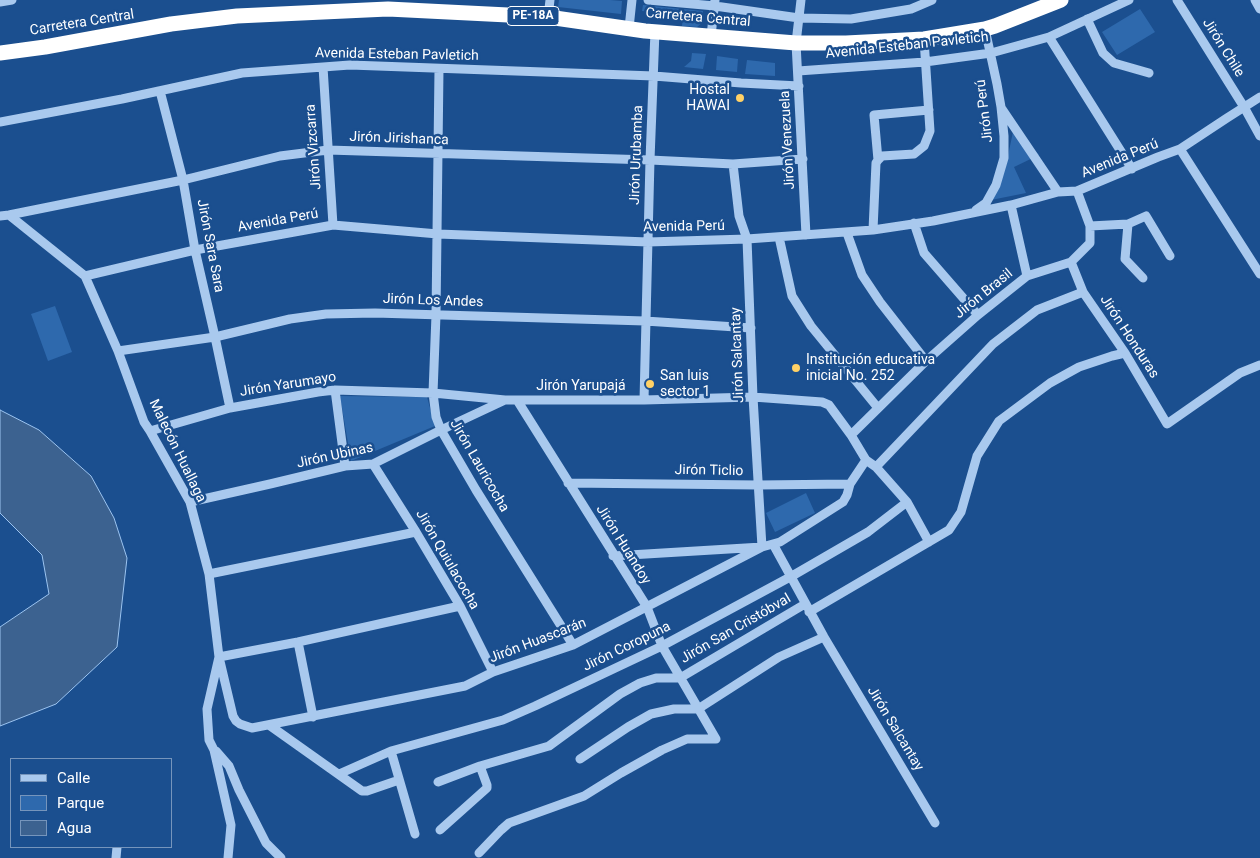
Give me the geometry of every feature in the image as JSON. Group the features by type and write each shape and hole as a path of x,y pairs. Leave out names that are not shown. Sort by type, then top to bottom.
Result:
{"highway":[{"name":"Carretera Central","path":"0,53 172,24 254,14 388,8 548,17 655,31 796,43 846,43 924,39 985,29 1061,0"}],"street":[{"path":"0,2 12,0"},
{"path":"548,17 550,0"},
{"path":"629,28 632,0"},
{"path":"648,0 715,3 799,18 851,19 911,9 932,0"},
{"name":"Jirón Venezuela","path":"801,0 796,43 806,235"},
{"name":"Avenida Esteban Pavletich","path":"798,70 925,62 991,53 1049,37 1129,0"},
{"name":"Jirón Chile","path":"1176,0 1244,107 1260,136"},
{"path":"1255,0 1260,9"},
{"path":"711,36 715,3"},
{"path":"1087,19 1103,53 1114,63 1149,73"},
{"name":"Jirón Perú","path":"974,212 986,203 996,185 1004,158 1001,107 985,29"},
{"name":"Jirón Urubamba","path":"644,400 655,31"},
{"path":"1049,37 1132,169"},
{"path":"873,230 876,163 882,156 914,154 924,146 930,130 924,39"},
{"name":"Avenida Esteban Pavletich","path":"0,122 242,73 350,65 654,76 798,86"},
{"name":"Jirón Vizcarra","path":"323,67 333,225"},
{"name":"Jirón Lauricocha","path":"439,69 438,234 433,393 436,417 441,430 476,490 573,644"},
{"name":"Jirón Sara Sara","path":"160,91 183,180 195,250 230,408"},
{"name":"Avenida Perú","path":"85,276 195,250 333,225 438,234 648,242 847,233 933,221 1011,205 1058,192 1077,191 1180,149 1260,97"},
{"path":"1001,107 1058,192"},
{"path":"878,160 874,115 929,110"},
{"path":"1180,149 1260,274"},
{"name":"Jirón Jirishanca","path":"5,216 183,180 280,156 328,150 732,164 803,159"},
{"name":"Jirón Salcantay","path":"732,164 739,216 747,239 762,548"},
{"path":"1077,191 1090,226 1128,224 1146,216 1170,256"},
{"path":"1011,205 1027,276"},
{"name":"Malecón Huallaga","path":"5,216 85,276 118,351 144,422 190,502 208,574 219,657 207,710 209,740 214,750 231,824 228,858"},
{"path":"914,223 924,252 978,315"},
{"path":"1128,224 1125,259 1143,278"},
{"name":"Jirón Brasil","path":"851,435 926,361 978,315 1027,276 1071,262 1090,242 1090,226"},
{"path":"847,233 862,275 880,302 926,361"},
{"path":"779,237 792,296 811,326 878,408"},
{"name":"Jirón Honduras","path":"1071,262 1084,292 1125,353 1167,424 1240,372 1260,366"},
{"path":"876,467 992,344 1037,310 1084,292"},
{"name":"Jirón Los Andes","path":"118,351 215,337 326,314 374,313 645,321 751,328"},
{"name":"Jirón San Cristóbval","path":"438,782 480,766 549,746 620,694 640,683 656,678 680,678 949,530 961,512 977,456 999,421 1050,383 1079,367 1125,353"},
{"path":"335,390 345,466"},
{"name":"Jirón Yarumayo","path":"150,430 230,408 318,392 335,390 433,393"},
{"name":"Jirón Yarupajá","path":"433,393 505,400 644,400 754,397 822,402 829,405 851,435 866,460 876,467 906,502 929,542"},
{"name":"Jirón Ubinas","path":"190,502 345,466 374,464 505,400"},
{"name":"Jirón Huandoy","path":"479,853 509,823 584,796 662,750 687,739 716,739 662,646 647,607 517,400"},
{"name":"Jirón Huascarán","path":"219,657 236,721 252,728 465,686 493,672 573,644 762,548 780,542 843,502 850,484 866,460"},
{"name":"Jirón Quiulacocha","path":"374,464 460,606 493,672"},
{"name":"Jirón Ticlio","path":"568,483 850,484"},
{"name":"Jirón Coropuna","path":"338,774 391,752 503,720 662,646 792,576 868,532 906,502"},
{"path":"208,574 416,532"},
{"name":"Jirón Salcantay","path":"773,544 792,576 807,608 935,823"},
{"path":"614,556 762,548"},
{"path":"219,657 298,642 460,606"},
{"path":"580,759 651,714 674,709 698,709 779,657 824,637"},
{"path":"298,642 313,717"},
{"path":"270,725 358,790 367,791 399,780"},
{"path":"214,750 229,766 266,843 281,858"},
{"path":"391,752 415,834"},
{"path":"440,830 486,788 487,785 480,766"}],"green space":[{"path":"559,0 622,1 621,14 558,7"},
{"path":"643,5 703,11 702,23 697,27 682,26 683,15 642,11"},
{"path":"1140,9 1155,32 1117,55 1102,32"},
{"path":"692,53 706,54 703,69 684,67 691,61"},
{"path":"717,56 738,59 737,72 716,70"},
{"path":"747,60 775,63 775,76 745,74"},
{"path":"1014,127 1039,155 1014,167 1026,193 991,200 1006,165"},
{"path":"55,306 72,352 48,361 31,314"},
{"path":"340,396 427,397 435,426 351,461"},
{"path":"806,493 815,513 775,532 766,513"}],"water":[{"path":"0,410 39,430 91,476 114,518 127,558 117,647 56,704 0,726 0,627 49,594 42,555 0,513"}],"place":[{"name":"Hostal HAWAI","path":"740,98"},
{"name":"Institución educativa inicial No. 252","path":"796,368"},
{"name":"San luis sector 1","path":"650,384"}]}
